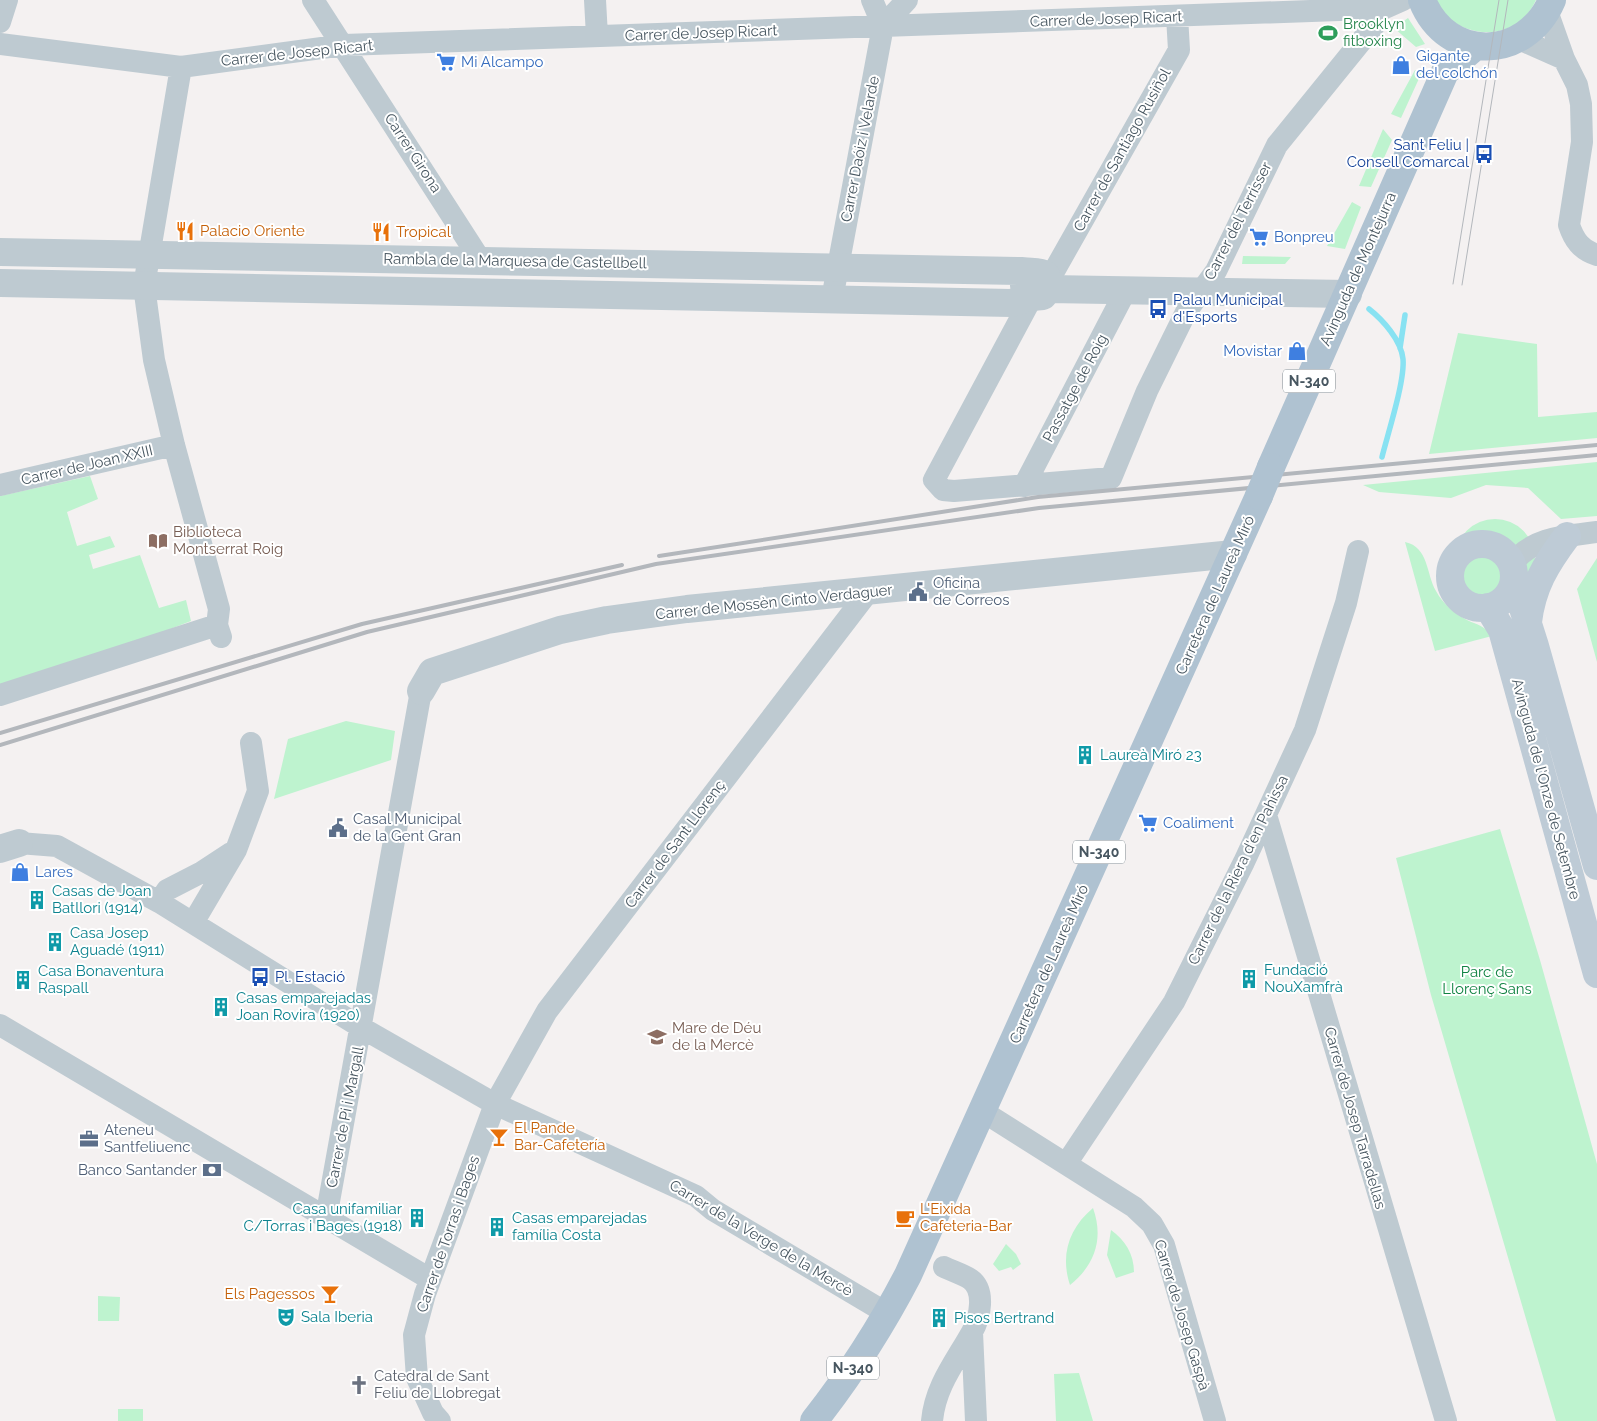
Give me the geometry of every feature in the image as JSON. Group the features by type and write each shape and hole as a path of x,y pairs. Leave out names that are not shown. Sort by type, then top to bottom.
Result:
{"main road":[{"path":"1422,0 1436,24 1445,72"},
{"path":"1436,24 1460,41 1476,46 1507,44 1519,39 1536,26 1549,5"},
{"name":"Avinguda de Montejurra","path":"1272,467 1445,72 1476,46"},
{"name":"Carretera de Laureà Miró","path":"814,1421 835,1395 888,1314 934,1262 982,1111 1272,467"},
{"path":"1528,623 1536,583 1545,566 1566,536"},
{"path":"1477,544 1498,548 1506,555 1513,572 1507,595 1502,601 1488,607 1476,607 1459,598 1450,582 1452,563 1458,554 1477,544"},
{"name":"Avinguda de l'Onze de Setembre","path":"1513,572 1597,866"},
{"name":"Avinguda de l'Onze de Setembre","path":"1488,607 1502,630 1597,974"}],"street":[{"path":"0,22 7,0"},
{"name":"Carrer Girona","path":"313,0 344,45 481,261"},
{"path":"596,0 597,36"},
{"path":"872,0 883,26 907,0"},
{"name":"Carrer de Josep Ricart","path":"0,44 181,67 344,45 1374,9 1385,8 1403,0"},
{"path":"1549,5 1564,59 1577,85 1583,128 1569,225 1573,237 1580,246 1588,253 1597,255"},
{"name":"Carrer del Terrisser","path":"1024,486 1111,478 1151,383 1186,312 1216,271 1277,145 1376,23 1374,9"},
{"name":"Carrer de Santiago Rusiñol","path":"1024,486 954,492 942,490 934,480 1038,286 1179,50 1176,16"},
{"name":"Carrer Daóiz i Velarde","path":"832,299 883,26"},
{"path":"1519,39 1564,59"},
{"path":"0,695 219,631 219,609 174,445 154,360 144,286 181,67"},
{"name":"Rambla de la Marquesa de Castellbell","path":"0,252 1022,271 1038,286 1126,290 1348,294"},
{"name":"Rambla de la Marquesa de Castellbell","path":"0,283 1012,303 1020,301 1038,286"},
{"name":"Passatge de Roig","path":"1024,486 1126,290"},
{"name":"Carrer de Joan XXIII","path":"0,485 174,445"},
{"path":"1513,572 1520,553 1529,546 1566,536 1597,532"},
{"name":"Carrer de la Riera d'en Pahissa","path":"1066,1164 1174,1002 1266,814 1305,730 1346,603 1358,550"},
{"name":"Carrer de Mossèn Cinto Verdaguer","path":"421,691 432,672 511,645 607,620 687,609 1233,554"},
{"name":"Carrer de Sant Llorenç","path":"495,1104 547,1011 868,592"},
{"name":"Carrer de Pi i Margall","path":"326,1218 362,1028 421,691"},
{"path":"193,923 236,850 258,791 251,743"},
{"name":"Carrer de Josep Tarradellas","path":"1266,814 1446,1421"},
{"name":"Carrer de la Verge de la Mercè","path":"9,846 57,846 159,902 362,1028 495,1104 696,1196 718,1213 888,1314"},
{"path":"159,902 167,890 202,872 236,850"},
{"path":"0,1024 430,1279"},
{"name":"Carrer de Torras i Bages","path":"440,1421 433,1413 417,1378 414,1335 430,1279 495,1104"},
{"name":"Carrer de Josep Gaspà","path":"982,1111 1134,1207 1156,1231 1164,1245 1215,1421"},
{"path":"932,1421 938,1392 953,1362 979,1320 979,1295 972,1280 934,1262"},
{"path":"972,1332 976,1421"}],"green space":[{"path":"1435,0 1536,0 1521,20 1499,31 1487,32 1475,31 1452,21"},
{"path":"1408,18 1425,44 1416,47 1394,28"},
{"path":"1415,70 1422,72 1401,118 1391,114"},
{"path":"1383,129 1392,140 1371,187 1359,186"},
{"path":"1352,202 1361,207 1345,249 1327,246"},
{"path":"1243,256 1291,257 1285,264 1242,264"},
{"path":"1458,333 1537,344 1538,417 1597,412 1597,438 1429,454"},
{"path":"1597,462 1597,516 1561,519 1528,488 1486,485 1451,498 1379,492 1363,485"},
{"path":"90,476 98,499 67,512 77,546 110,536 115,547 89,555 93,569 140,555 159,608 186,600 191,621 79,664 0,688 0,496"},
{"path":"1495,519 1510,522 1523,531 1532,544 1535,559 1532,574 1523,587 1510,596 1495,599 1480,596 1467,587 1458,574 1455,559 1458,544 1467,531 1480,522"},
{"path":"1405,542 1419,549 1423,555 1433,584 1445,604 1462,617 1483,627 1492,636 1435,651"},
{"path":"1597,558 1597,662 1577,589"},
{"path":"346,721 395,731 391,760 274,799 288,739"},
{"name":"Parc de Llorenç Sans","path":"1500,829 1540,960 1597,1164 1597,1421 1556,1421 1431,995 1396,858"},
{"path":"1093,1208 1098,1230 1095,1251 1086,1269 1070,1285 1066,1263 1069,1243 1078,1224"},
{"path":"1111,1230 1128,1248 1134,1265 1134,1272 1116,1278 1107,1255"},
{"path":"1006,1244 1016,1254 1021,1264 1013,1270 1011,1267 999,1271 993,1264"},
{"path":"98,1296 120,1297 119,1321 98,1321"},
{"path":"1079,1373 1093,1421 1056,1421 1054,1374"},
{"path":"118,1409 143,1409 143,1421 118,1421"}],"waterway":[{"path":"1369,309 1380,319 1395,338 1402,352 1403,359 1399,393 1382,457"},
{"path":"1400,348 1405,315"}],"tram line":[{"path":"1453,284 1499,0"},
{"path":"1462,285 1508,0"}],"railway":[{"path":"659,556 1038,497 1597,445"},
{"path":"0,745 367,632 656,564 1039,508 1597,455"},
{"path":"0,733 362,624 622,565"}],"place":[{"name":"Brooklyn fitboxing","path":"1328,33"},
{"name":"Mi Alcampo","path":"446,62"},
{"name":"Gigante del colchón","path":"1401,65"},
{"name":"Sant Feliu | Consell Comarcal","path":"1484,154"},
{"name":"Palacio Oriente","path":"185,231"},
{"name":"Tropical","path":"381,232"},
{"name":"Bonpreu","path":"1259,237"},
{"name":"Palau Municipal d'Esports","path":"1158,309"},
{"name":"Movistar","path":"1297,351"},
{"name":"Biblioteca Montserrat Roig","path":"158,541"},
{"name":"Oficina de Correos","path":"918,592"},
{"name":"Laureà Miró 23","path":"1085,755"},
{"name":"Coaliment","path":"1148,823"},
{"name":"Casal Municipal de la Gent Gran","path":"338,828"},
{"name":"Lares","path":"20,872"},
{"name":"Casas de Joan Batllori (1914)","path":"37,900"},
{"name":"Casa Josep Aguadé (1911)","path":"55,942"},
{"name":"Pl. Estació","path":"260,977"},
{"name":"Fundació NouXamfrà","path":"1249,979"},
{"name":"Casa Bonaventura Raspall","path":"23,980"},
{"name":"Casas emparejadas Joan Rovira (1920)","path":"221,1007"},
{"name":"Mare de Déu de la Mercè","path":"657,1037"},
{"name":"El Pande Bar-Cafetería","path":"499,1137"},
{"name":"Ateneu Santfeliuenc","path":"89,1139"},
{"name":"Banco Santander","path":"212,1170"},
{"name":"Casa unifamiliar C/Torras i Bages (1918)","path":"417,1218"},
{"name":"L'Eixida Cafeteria-Bar","path":"905,1218"},
{"name":"Casas emparejadas família Costa","path":"497,1227"},
{"name":"Els Pagessos","path":"330,1294"},
{"name":"Sala Iberia","path":"286,1317"},
{"name":"Pisos Bertrand","path":"939,1318"},
{"name":"Catedral de Sant Feliu de Llobregat","path":"359,1385"}]}
